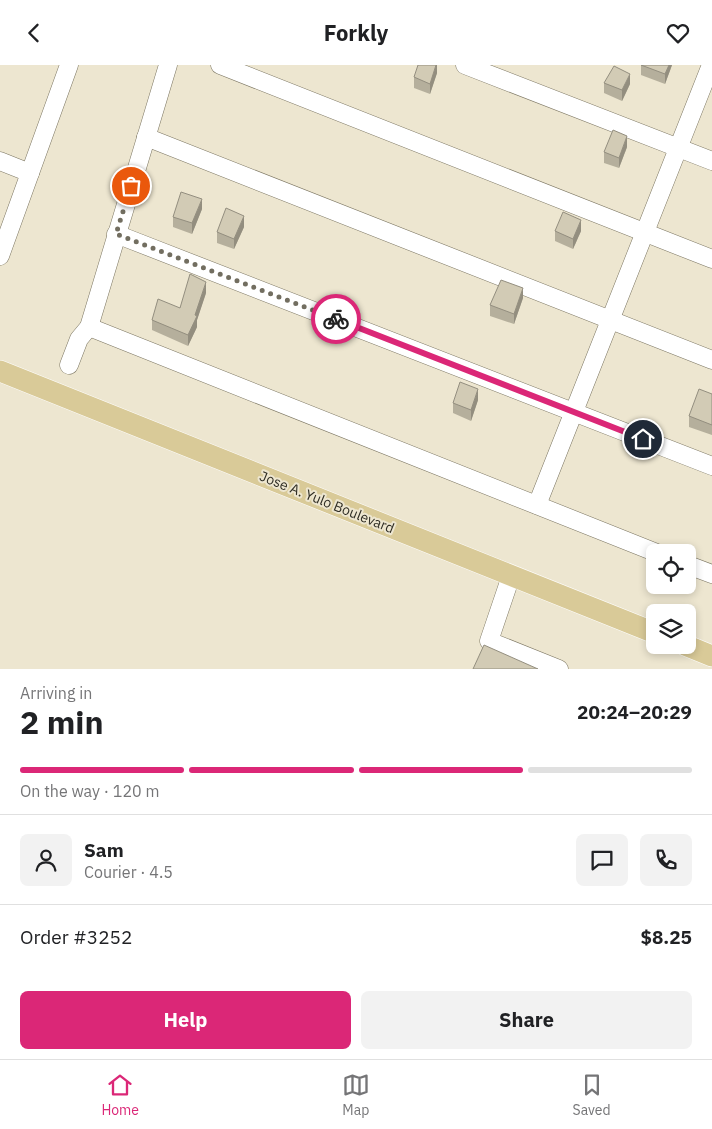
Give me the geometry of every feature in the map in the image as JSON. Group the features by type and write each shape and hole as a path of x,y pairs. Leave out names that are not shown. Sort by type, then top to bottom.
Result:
{"main road":[{"name":"Jose A. Yulo Boulevard","path":"0,371 646,629"},
{"path":"696,649 712,656"}],"street":[{"path":"0,256 69,65"},
{"path":"69,365 79,339 89,327 168,65"},
{"path":"220,65 712,259"},
{"path":"465,65 712,161"},
{"path":"537,505 711,65"},
{"path":"146,137 712,360"},
{"path":"0,161 30,173"},
{"path":"116,234 712,466"},
{"path":"89,327 646,549"},
{"path":"696,568 712,574"},
{"path":"511,576 489,641 559,669"}],"building":[{"path":"418,65 436,65 430,84 414,77"},
{"path":"641,65 669,65 665,74"},
{"path":"614,66 630,74 622,90 604,83"},
{"path":"613,130 627,136 619,158 604,152"},
{"path":"181,192 202,199 192,223 173,217"},
{"path":"226,208 244,216 234,239 217,232"},
{"path":"563,212 581,220 573,239 555,231"},
{"path":"190,274 206,282 195,315 197,316 188,335 152,320 158,299 180,308"},
{"path":"501,280 523,288 514,314 490,305"},
{"path":"460,382 478,389 471,410 453,403"},
{"path":"699,389 712,394 712,425 689,416"},
{"path":"484,645 538,669 473,669"}],"way so far":[{"path":"131,186 116,234 336,319"}],"route":[{"path":"336,319 643,439"}]}
